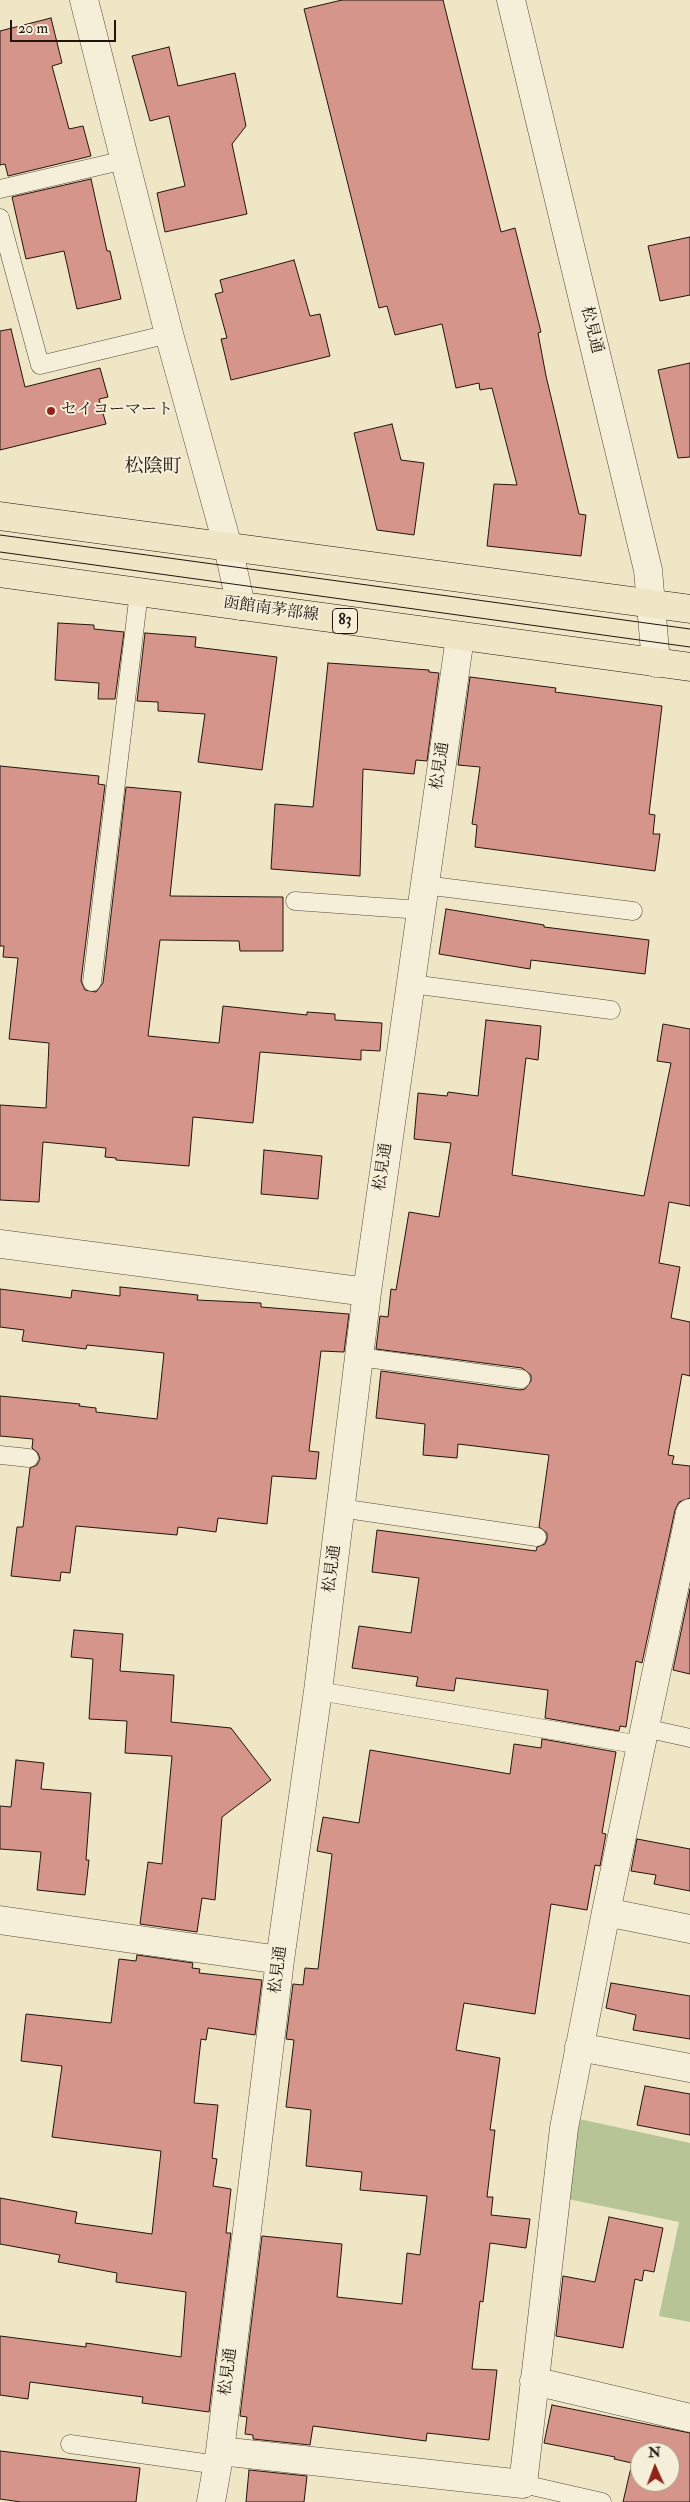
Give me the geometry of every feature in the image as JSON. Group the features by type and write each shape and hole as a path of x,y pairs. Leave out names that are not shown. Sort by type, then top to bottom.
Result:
{"main road":[{"path":"0,516 690,609"},
{"name":"函館南茅部線","path":"0,573 690,667"}],"street":[{"path":"84,0 169,334 228,547 242,606"},
{"name":"松見通","path":"511,0 646,560 653,604 656,663"},
{"name":"松見通","path":"211,2502 219,2458 280,1960 318,1690 367,1292 460,637"},
{"path":"0,1244 367,1292"},
{"path":"219,2458 523,2484 564,2128 606,1912 690,1513"},
{"path":"606,1912 690,1929"},
{"path":"0,1920 280,1960"},
{"path":"579,2046 690,2068"},
{"path":"534,2380 690,2418"}],"lane":[{"path":"0,189 125,160"},
{"path":"0,218 40,365 169,334"},
{"path":"92,982 139,592"},
{"path":"295,901 423,898 633,911"},
{"path":"411,984 611,1010"},
{"path":"359,1357 521,1379"},
{"path":"0,1455 29,1458"},
{"path":"340,1508 536,1538"},
{"path":"318,1690 643,1736 690,1738"},
{"path":"70,2444 219,2458"},
{"path":"523,2484 602,2502"}],"green space":[{"path":"579,2119 690,2143 690,2322 659,2316 679,2222 568,2199"}],"building":[{"path":"342,0 443,0 501,232 515,228 541,332 538,333 546,376 579,514 586,515 581,556 487,546 494,484 517,485 492,388 480,390 479,383 456,388 442,324 395,335 387,306 379,308 304,9"},
{"path":"51,18 62,63 52,66 69,129 83,126 91,156 8,176 5,164 0,165 0,31"},
{"path":"169,47 178,86 235,73 246,126 232,144 247,214 165,232 157,193 185,186 169,116 150,121 132,56"},
{"path":"91,179 107,251 110,251 121,299 77,309 64,251 26,259 12,197"},
{"path":"690,237 690,295 660,301 648,246"},
{"path":"294,260 310,316 320,314 330,356 231,380 221,339 227,338 215,294 223,292 220,280"},
{"name":"セイコーマート","path":"11,329 25,387 100,368 108,397 99,399 106,424 0,450 0,331"},
{"path":"690,363 690,457 678,458 658,370"},
{"path":"392,424 401,460 424,463 414,535 377,530 354,433"},
{"path":"58,623 94,625 94,629 124,632 115,699 98,699 99,683 55,680"},
{"path":"145,633 196,637 195,647 277,657 262,770 198,762 205,714 158,711 158,702 137,701"},
{"path":"328,663 429,670 429,672 439,673 427,761 416,760 414,774 363,769 360,876 271,869 275,804 313,807"},
{"path":"470,677 556,688 555,692 662,706 649,814 655,815 653,834 660,834 655,871 475,847 477,825 472,824 480,767 458,765"},
{"path":"0,766 99,776 98,784 105,785 81,981 85,990 96,992 103,983 126,787 181,792 170,896 283,897 283,951 240,951 239,941 160,940 148,1036 219,1043 223,1006 307,1015 307,1012 335,1014 335,1020 382,1023 380,1051 361,1050 361,1060 260,1052 253,1123 193,1117 189,1166 116,1160 116,1158 105,1157 106,1148 43,1142 39,1202 0,1200 0,1105 46,1108 49,1043 9,1039 18,958 3,957 4,946 0,946"},
{"path":"446,909 544,925 544,927 649,940 645,974 531,960 530,969 439,954"},
{"path":"486,1020 541,1026 538,1060 526,1058 512,1175 644,1196 671,1063 657,1061 663,1024 690,1029 690,1206 669,1202 659,1263 680,1267 671,1318 690,1322 690,1376 682,1374 668,1455 674,1456 672,1464 690,1466 690,1498 679,1502 675,1510 642,1663 636,1661 626,1727 620,1726 619,1731 545,1718 548,1690 456,1678 454,1691 416,1686 418,1677 352,1668 359,1626 411,1633 419,1578 372,1572 377,1530 536,1551 537,1547 545,1544 547,1539 547,1533 539,1527 549,1455 458,1444 457,1458 423,1455 425,1424 376,1418 381,1371 520,1390 525,1389 531,1381 531,1375 522,1368 376,1349 380,1316 388,1317 391,1289 396,1290 409,1212 439,1217 451,1143 414,1139 418,1093 447,1096 448,1092 478,1096"},
{"path":"264,1150 322,1156 318,1199 261,1194"},
{"path":"120,1287 198,1295 197,1300 261,1303 261,1307 349,1314 344,1352 321,1351 309,1451 319,1452 316,1479 272,1476 267,1524 218,1518 216,1532 178,1527 177,1535 76,1526 70,1573 61,1572 60,1581 11,1576 17,1527 23,1527 30,1468 37,1465 40,1459 38,1453 32,1448 33,1439 0,1436 0,1396 80,1404 79,1406 96,1408 96,1412 157,1419 164,1353 87,1345 86,1349 22,1341 24,1330 0,1327 0,1289 71,1298 72,1290 120,1296"},
{"path":"690,1589 690,1674 673,1670"},
{"path":"74,1630 123,1634 120,1671 174,1675 171,1722 231,1728 271,1780 222,1817 215,1900 202,1898 197,1932 140,1924 148,1862 162,1864 172,1756 125,1753 127,1721 89,1719 93,1659 71,1657"},
{"path":"542,1739 616,1752 602,1833 606,1834 600,1866 595,1865 587,1910 551,1904 535,2014 464,2003 456,2050 500,2058 490,2130 495,2130 487,2197 493,2197 491,2215 530,2219 526,2248 490,2243 483,2302 480,2301 472,2369 497,2370 489,2440 427,2433 426,2441 313,2426 310,2445 253,2439 253,2435 245,2434 247,2417 240,2416 262,2236 342,2244 337,2297 402,2304 407,2253 420,2255 427,2196 360,2190 362,2172 306,2166 311,2110 286,2107 294,2040 286,2039 293,1984 303,1985 305,1968 318,1969 332,1854 317,1851 323,1817 359,1823 370,1750 510,1774 514,1744 541,1748"},
{"path":"16,1760 44,1763 41,1789 91,1793 86,1860 89,1860 85,1895 37,1890 41,1852 0,1849 0,1806 11,1807"},
{"path":"637,1839 690,1849 690,1891 654,1884 656,1875 631,1871"},
{"path":"137,1955 193,1963 192,1968 200,1969 199,1973 262,1980 255,2035 208,2028 206,2040 201,2039 194,2103 218,2105 212,2158 217,2159 213,2186 231,2189 226,2233 231,2233 209,2412 142,2403 143,2397 30,2382 28,2399 0,2395 0,2336 86,2347 86,2343 181,2357 186,2292 116,2282 117,2273 58,2262 60,2255 0,2244 0,2198 77,2212 75,2223 152,2234 161,2151 52,2137 62,2066 21,2061 26,2014 111,2023 119,1959 136,1961"},
{"path":"611,1983 690,1996 690,2039 633,2030 636,2015 606,2008"},
{"path":"645,2086 690,2094 690,2135 637,2125"},
{"path":"609,2217 663,2228 654,2272 644,2270 642,2281 635,2279 623,2348 556,2336 563,2276 595,2282"},
{"path":"552,2405 690,2433 690,2502 623,2502 630,2472 630,2492 680,2492 680,2442 630,2442 630,2463 614,2459 615,2457 544,2443"},
{"path":"0,2451 140,2468 136,2502 21,2502 0,2499"},
{"path":"249,2470 307,2476 304,2502 246,2502"}],"tram line":[{"path":"0,535 690,629"},
{"path":"0,552 690,647"}],"place":[{"name":"セイコーマート","path":"51,411"}],"district":[{"name":"松陰町","path":"153,468"}]}
